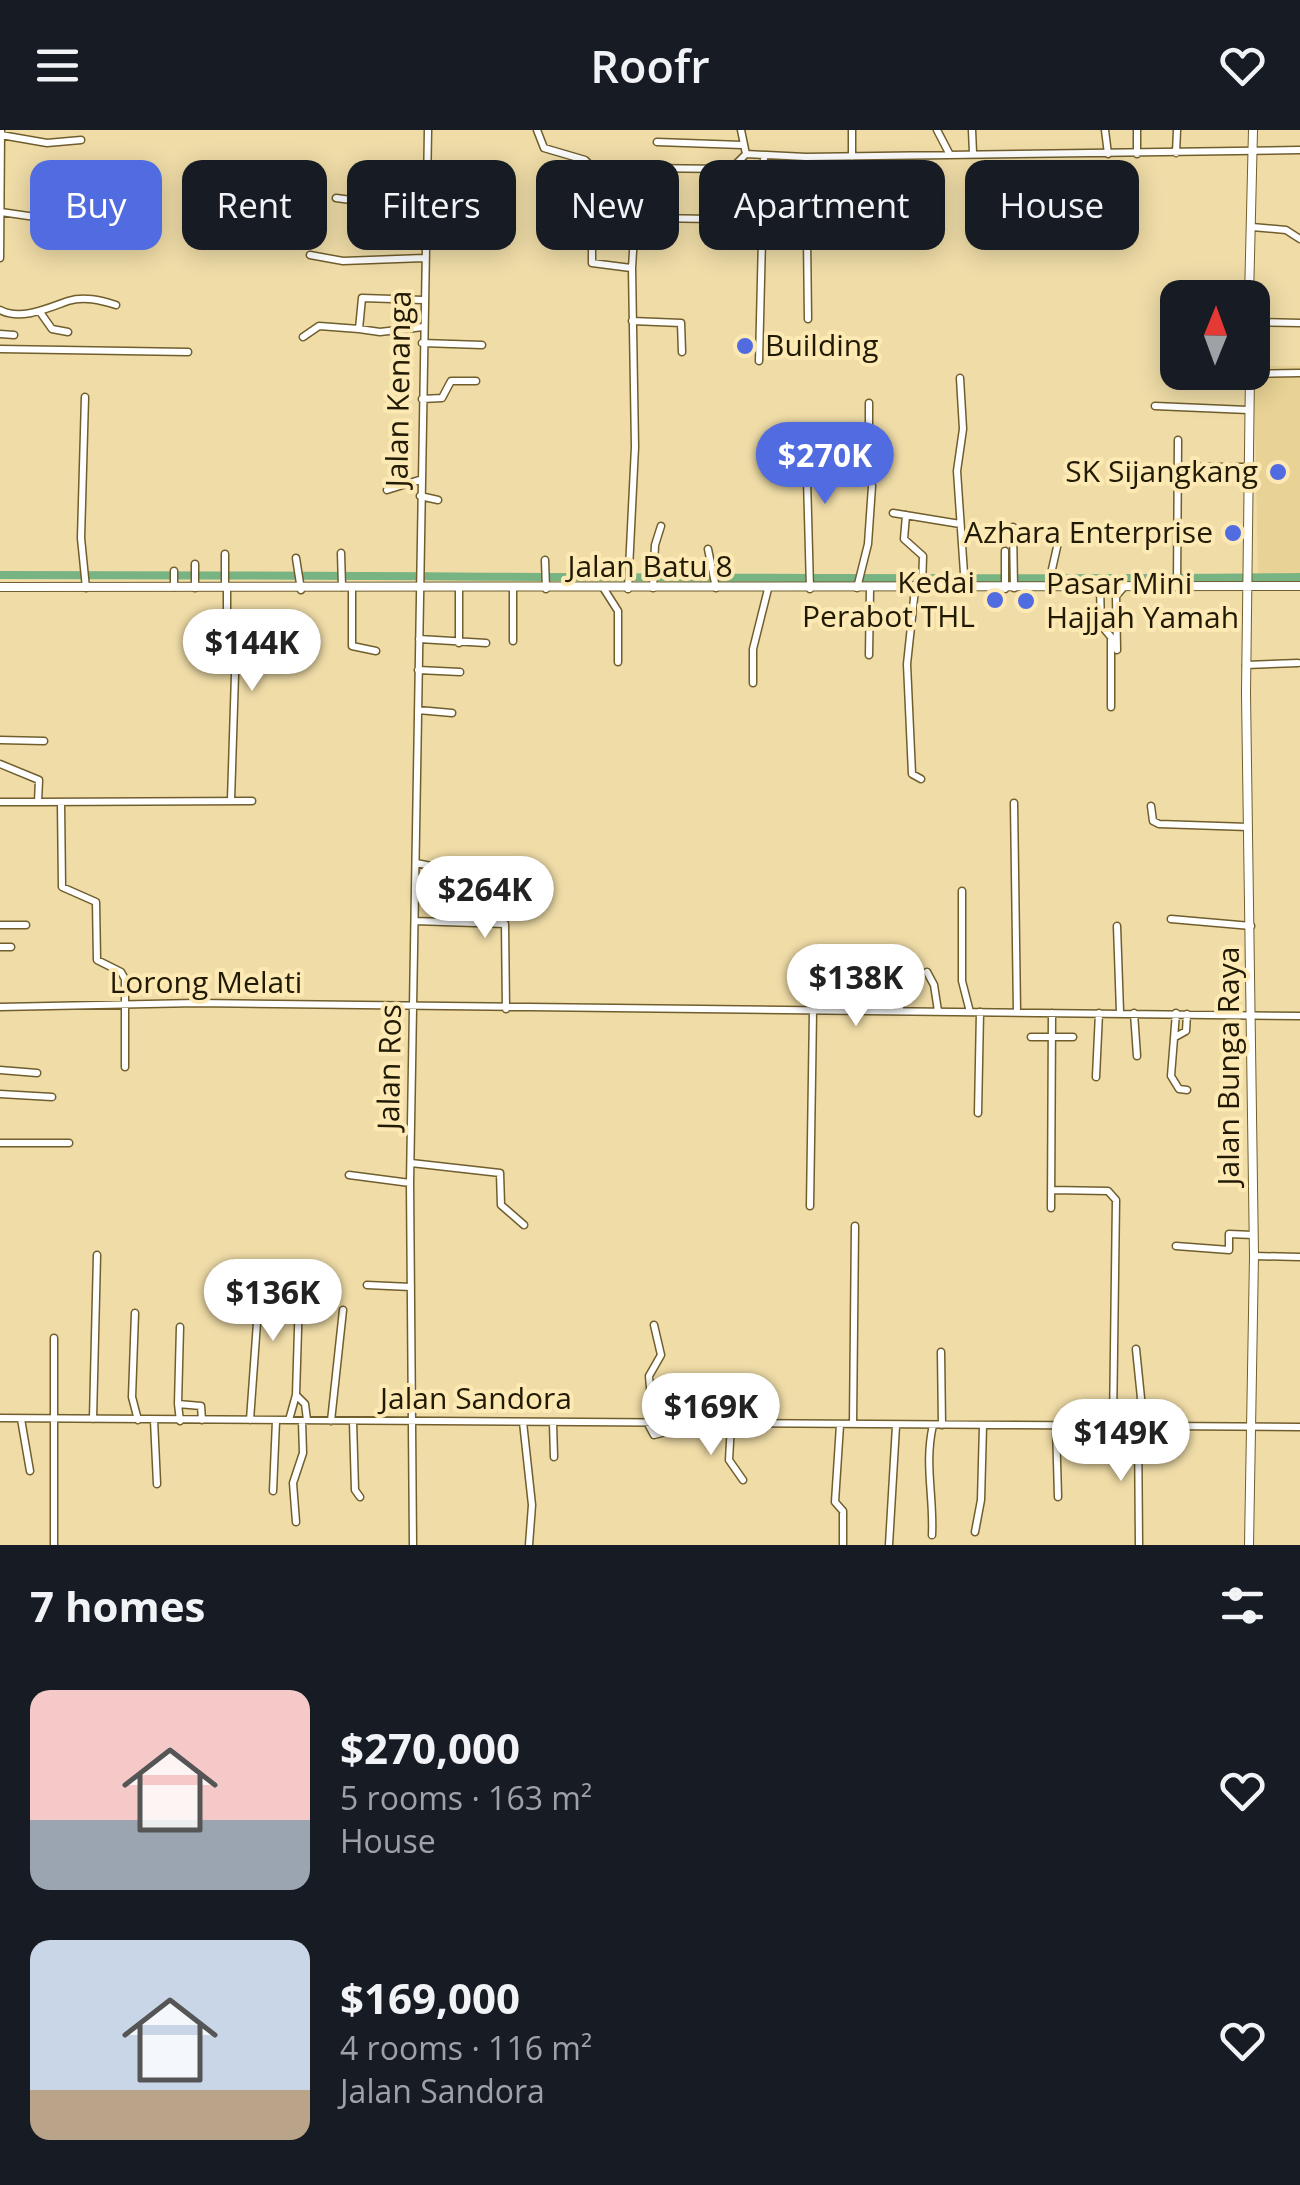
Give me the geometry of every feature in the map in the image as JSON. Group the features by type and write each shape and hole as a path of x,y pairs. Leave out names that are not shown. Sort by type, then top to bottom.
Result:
{"street":[{"name":"Jalan Kenanga","path":"428,130 428,160"},
{"path":"537,130 544,148 585,160"},
{"path":"741,130 746,154"},
{"path":"852,130 852,157"},
{"path":"937,130 950,154"},
{"path":"972,130 973,154"},
{"path":"1106,130 1108,154"},
{"path":"1137,130 1138,154"},
{"path":"1176,153 1177,130"},
{"path":"1250,280 1253,130"},
{"path":"0,255 1,132 47,143 81,140"},
{"path":"657,142 742,144"},
{"path":"746,154 806,158 1300,150"},
{"path":"679,168 731,169 746,154"},
{"path":"758,361 764,157"},
{"path":"806,158 808,318"},
{"path":"336,198 347,199"},
{"path":"0,212 30,216"},
{"path":"1252,227 1286,230 1300,239"},
{"name":"Jalan Kenanga","path":"418,587 424,250"},
{"path":"591,250 592,263 632,268"},
{"path":"628,586 635,447 633,250"},
{"path":"310,255 343,261 424,258"},
{"path":"360,328 362,298 424,300"},
{"path":"0,310 10,314 40,312 82,299 116,304"},
{"path":"40,312 52,330 68,332"},
{"path":"632,321 681,323 682,352"},
{"path":"1270,322 1300,323"},
{"path":"304,337 318,326 380,332 423,327"},
{"path":"0,334 14,336"},
{"path":"422,343 482,345"},
{"path":"0,350 188,352"},
{"path":"1270,373 1300,373"},
{"path":"960,378 960,524 965,587"},
{"path":"422,399 442,398 451,381 476,382"},
{"name":"Jalan Bunga Raya","path":"1249,390 1246,665 1254,1256 1249,1545"},
{"path":"85,397 86,583"},
{"path":"857,587 868,544 872,486 860,446 869,428 869,403"},
{"path":"1155,406 1248,410"},
{"path":"1177,587 1178,440"},
{"path":"806,441 810,582"},
{"path":"1186,468 1248,467"},
{"path":"386,490 420,480"},
{"path":"420,496 438,500"},
{"path":"893,513 960,524"},
{"path":"906,515 904,539 920,552 920,584 907,664 912,774 921,779"},
{"path":"653,581 656,534 661,526"},
{"path":"1009,583 1005,551 1013,527"},
{"path":"1048,582 1056,547"},
{"path":"708,549 716,581"},
{"path":"341,553 352,646 376,651"},
{"path":"225,554 226,622 236,643 231,800"},
{"path":"296,558 301,586"},
{"path":"545,560 546,586"},
{"path":"195,564 195,585"},
{"name":"Jalan Batu 8","path":"0,587 174,579 195,585 460,590 546,586 604,589 653,581 716,581 768,589 810,582 870,589 920,584 965,587 1048,582 1123,588 1300,586"},
{"name":"Jalan Ros","path":"414,1545 410,1182 418,587"},
{"path":"1100,587 1101,625 1110,634 1111,707"},
{"path":"1117,650 1116,596 1123,588"},
{"path":"604,589 618,611 618,662"},
{"path":"754,682 753,649 768,589"},
{"path":"869,656 870,589"},
{"path":"460,590 460,643"},
{"path":"513,590 513,641"},
{"path":"419,640 486,643"},
{"path":"1246,665 1298,663"},
{"path":"418,670 460,672"},
{"path":"418,710 452,713"},
{"path":"0,740 44,742"},
{"path":"0,764 39,780 38,802"},
{"path":"0,802 252,800"},
{"path":"60,802 62,888 96,902 97,960 122,972 125,1067"},
{"path":"1014,803 1018,1012"},
{"path":"1151,806 1153,820 1159,824 1249,827"},
{"path":"416,863 430,866 444,880 466,883"},
{"path":"962,891 962,981 975,1012 978,1113"},
{"path":"1171,919 1250,926"},
{"path":"415,921 504,924 506,1009"},
{"path":"0,925 26,925"},
{"path":"1117,926 1120,1012"},
{"path":"0,946 11,947"},
{"path":"927,972 934,985 938,1011"},
{"path":"899,1011 909,976"},
{"path":"863,1011 864,979"},
{"name":"Lorong Melati","path":"0,1007 125,1003 1300,1016"},
{"path":"810,1206 813,1011"},
{"path":"1096,1077 1099,1012"},
{"path":"1050,1208 1052,1013"},
{"path":"1134,1013 1137,1056"},
{"path":"1176,1013 1172,1081 1179,1089 1187,1090"},
{"path":"1177,1036 1186,1031 1188,1014"},
{"path":"1032,1038 1073,1037"},
{"path":"0,1070 37,1074"},
{"path":"0,1094 52,1097"},
{"path":"0,1143 70,1143"},
{"path":"411,1163 500,1172 501,1205 524,1225"},
{"path":"350,1175 410,1182"},
{"path":"1051,1190 1108,1191 1116,1200 1113,1425"},
{"path":"853,1424 855,1226"},
{"path":"1176,1246 1229,1250 1229,1234 1253,1235"},
{"path":"93,1420 97,1255"},
{"path":"1254,1256 1300,1258"},
{"path":"250,1420 261,1267"},
{"path":"367,1286 411,1287"},
{"path":"288,1420 296,1395 299,1297"},
{"path":"331,1420 343,1310"},
{"path":"135,1313 132,1398 138,1420"},
{"path":"650,1422 649,1376 661,1355 654,1325"},
{"path":"180,1327 180,1420"},
{"path":"54,1338 54,1545"},
{"path":"1136,1349 1141,1398 1137,1424 1139,1545"},
{"path":"932,1535 934,1507 926,1472 938,1425 941,1352"},
{"path":"296,1395 306,1404 303,1452 293,1484 296,1522"},
{"path":"178,1404 199,1404 202,1420"},
{"name":"Jalan Sandora","path":"0,1418 650,1422 654,1435 662,1433 664,1423 731,1424"},
{"path":"21,1418 30,1470"},
{"path":"154,1420 157,1484"},
{"path":"353,1420 355,1490 360,1497"},
{"path":"273,1491 276,1421"},
{"path":"523,1422 532,1506 528,1545"},
{"path":"553,1422 554,1457"},
{"path":"742,1480 730,1460 731,1424 1300,1427"},
{"path":"840,1425 835,1502 843,1511 844,1545"},
{"path":"1056,1425 1058,1497"},
{"path":"889,1545 896,1426"},
{"path":"975,1532 982,1500 983,1426"}],"shaded area":[{"name":"SK Sijangkang","path":"1270,366 1300,366 1300,577 1258,578 1254,390 1270,390"}],"waterway":[{"path":"0,575 1300,577"}],"place":[{"name":"Building","path":"745,346"},
{"name":"SK Sijangkang","path":"1278,472"},
{"name":"Azhara Enterprise","path":"1233,533"},
{"name":"Kedai Perabot THL","path":"995,600"},
{"name":"Pasar Mini Hajjah Yamah","path":"1026,601"}]}
